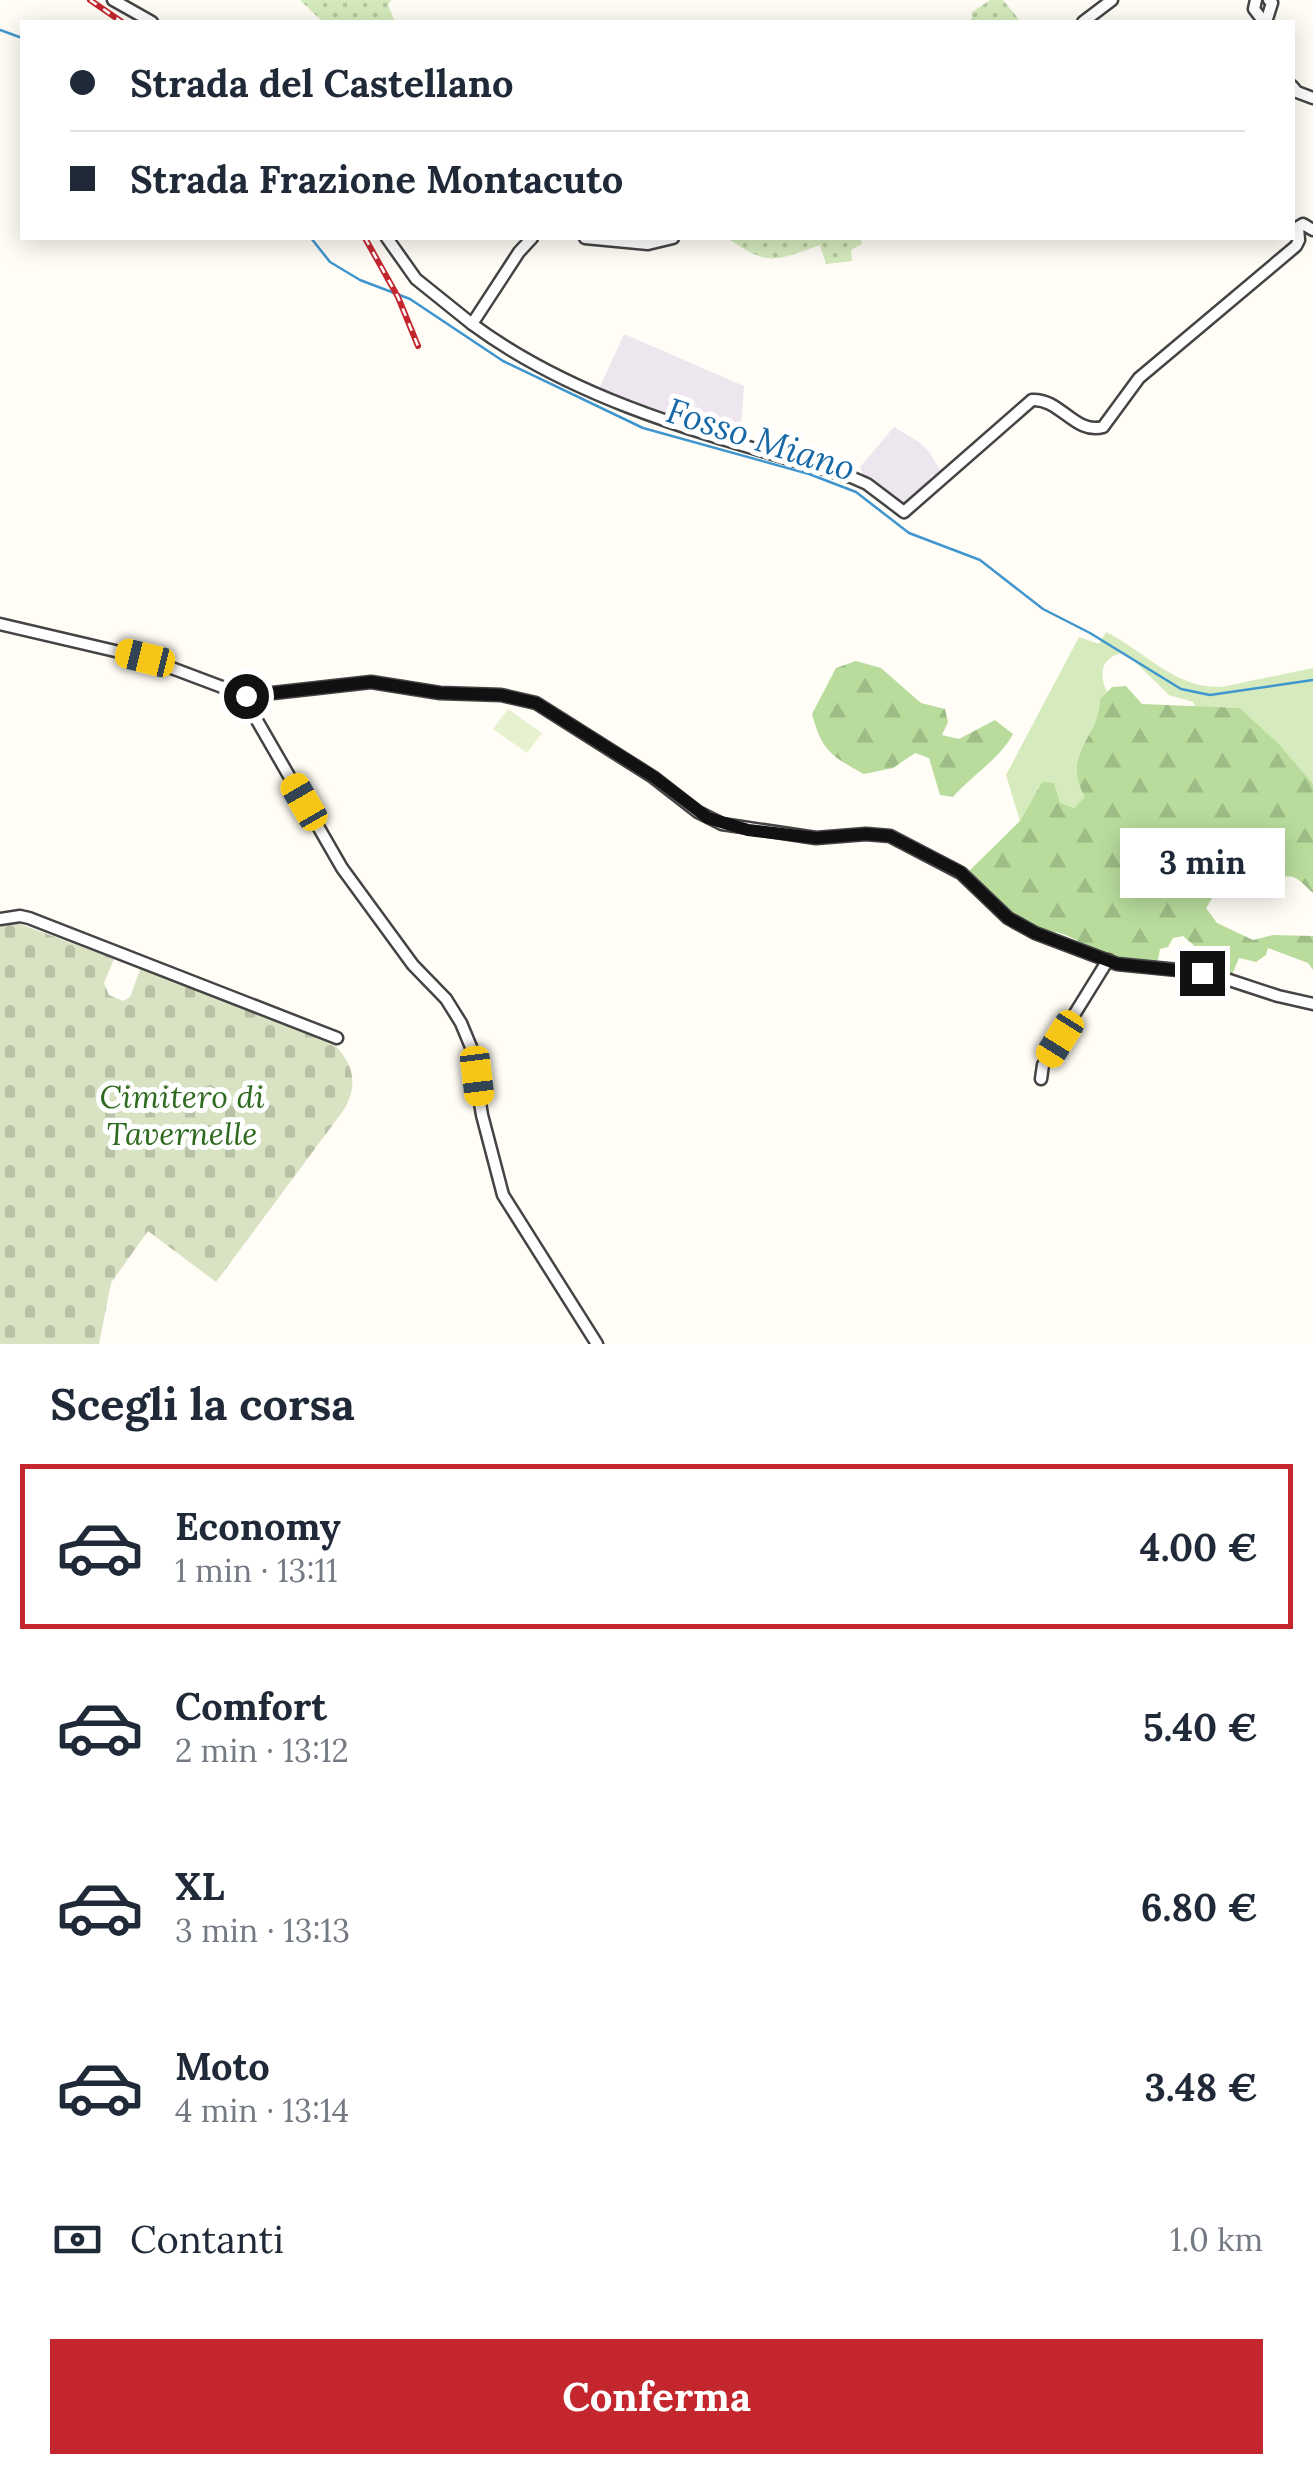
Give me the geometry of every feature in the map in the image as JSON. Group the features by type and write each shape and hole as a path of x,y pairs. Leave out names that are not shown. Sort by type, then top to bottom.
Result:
{"street":[{"path":"113,0 148,20"},
{"path":"1086,20 1112,0"},
{"path":"388,240 416,279 528,362 647,416 851,477 904,512 1032,400 1052,402 1087,428 1102,426 1139,378 1296,246 1298,227 1303,224 1313,230"},
{"path":"472,324 530,240"},
{"path":"606,240 648,244 665,240"},
{"path":"0,624 167,665 246,696 371,682 440,693 501,695 536,703 654,777 708,818 748,830 816,838 866,834 904,841 960,872 991,904 1020,926 1126,966 1208,974 1313,1004"},
{"path":"246,696 247,704 342,868 461,1023 471,1046 482,1115 503,1194 598,1344"},
{"path":"0,919 28,918 337,1038"},
{"path":"1041,1080 1043,1065 1108,960"}],"shaded area":[{"path":"624,334 744,386 742,418 733,438 650,413 599,389"},
{"path":"894,427 919,442 942,473 931,476 930,484 902,505 864,477 860,467"}],"green space":[{"path":"300,0 391,0 388,5 394,20 321,20"},
{"path":"990,0 1003,0 1019,20 971,20 972,12"},
{"path":"730,240 861,240 862,244 851,250 852,261 826,264 820,245 781,257 753,254"},
{"path":"1106,632 1175,675 1204,686 1221,687 1313,668 1313,784 1279,744 1240,708 1196,707 1193,702 1169,695 1121,653 1105,663 1103,680 1107,692 1100,699 1094,725 1078,757 1079,782 1086,797 1074,808 1059,803 1042,782 1020,821 1006,775 1079,637 1099,644"},
{"path":"856,661 881,668 921,703 945,709 948,722 942,735 959,739 995,720 1013,734 1001,751 953,797 940,795 929,758 915,753 893,768 864,774 829,751 812,714 836,668"},
{"path":"1126,686 1142,704 1240,708 1279,744 1313,784 1313,893 1293,877 1257,880 1219,887 1206,908 1217,923 1253,940 1273,935 1313,936 1313,970 1308,963 1268,948 1266,955 1256,962 1239,958 1232,975 1214,971 1214,963 1183,936 1173,938 1168,947 1160,949 1157,965 1117,960 1009,914 967,873 1020,821 1042,782 1054,783 1060,803 1074,808 1085,797 1078,782 1078,757 1094,725 1100,699 1112,687"},
{"path":"508,709 542,733 527,753 493,729"},
{"name":"Cimitero di Tavernelle","path":"12,921 114,959 104,983 109,995 123,1001 130,997 141,967 333,1043 346,1059 352,1075 351,1092 343,1111 216,1282 148,1231 111,1283 99,1344 0,1344 0,927"}],"waterway":[{"name":"Fosso Miano","path":"0,30 20,37"},
{"name":"Fosso Miano","path":"313,240 330,262 360,280 410,299 503,361 643,428 809,474 856,492 909,533 980,560 1043,609 1181,689 1210,695 1313,680"}],"railway":[{"path":"90,0 119,20"},
{"path":"366,240 398,297 418,346"}],"route":[{"path":"246,696 371,682 440,693 520,698 549,710 654,777 698,812 722,824 816,838 890,836 960,872 1008,918 1035,933 1117,964 1202,973"}]}
